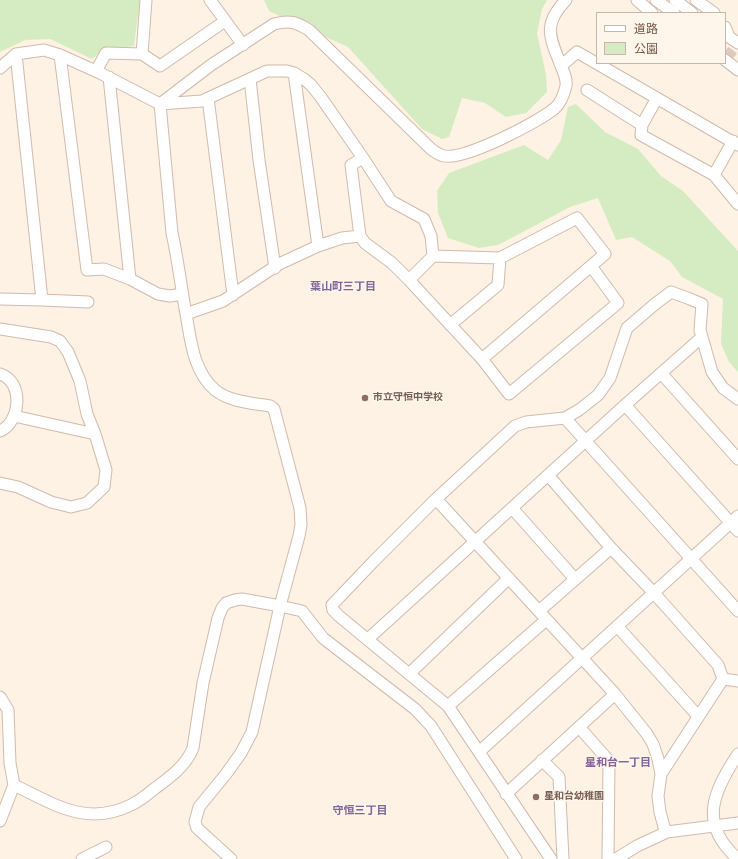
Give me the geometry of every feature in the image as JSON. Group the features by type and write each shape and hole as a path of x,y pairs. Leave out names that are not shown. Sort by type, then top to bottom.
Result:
{"street":[{"path":"142,54 146,0"},
{"path":"210,0 243,45"},
{"path":"160,104 211,65 274,24 286,21 298,23 309,30 431,149 445,156 455,156 467,153 543,116 556,107 560,102 566,86 566,77 552,45 551,23 557,10 566,0"},
{"path":"637,0 651,12"},
{"path":"656,0 673,12"},
{"path":"674,0 691,12"},
{"path":"696,0 713,12"},
{"path":"96,71 106,53 142,54 160,66 225,21"},
{"path":"726,30 729,37 738,43"},
{"path":"0,68 16,54 44,50 60,55 109,77 160,104 202,101 267,71 287,71 299,75 312,85 391,201 424,219 431,236 433,256"},
{"path":"561,66 577,52 596,63"},
{"path":"16,54 42,300"},
{"path":"60,55 86,270 104,269 130,279 158,294 170,296 182,294"},
{"path":"726,61 738,70"},
{"path":"598,64 735,143 714,175"},
{"path":"294,73 318,246"},
{"path":"109,77 130,279"},
{"path":"250,80 259,160 275,268"},
{"path":"587,90 642,125"},
{"path":"208,98 233,295"},
{"path":"657,98 642,125 641,135 714,175 738,204"},
{"path":"160,104 172,233 182,294 196,361 205,380 216,390 233,399 270,406 275,412 300,508 301,525 299,536 280,606 252,732 241,753 199,807 195,816 194,822 197,828 231,859"},
{"path":"363,158 351,165 360,236 365,243 392,263 409,280 482,359 509,394 618,303 591,266"},
{"path":"409,280 433,256 500,258 578,218 606,254 482,359"},
{"path":"186,314 217,304 275,268 318,246 342,238 360,236"},
{"path":"450,325 498,285 500,258"},
{"path":"551,859 448,706 333,610 332,605 436,499 515,426 526,422 565,418 579,410 598,395 610,378 628,328 671,292 702,304 700,330 712,372 723,388 738,399"},
{"path":"0,300 88,302"},
{"path":"0,329 51,337 60,341 68,352 80,381 87,414 106,470 104,487 87,503 71,507 51,502 18,487 0,483"},
{"path":"368,639 625,405 702,337"},
{"path":"661,373 738,459"},
{"path":"0,374 6,376 15,386 18,401 14,416 5,429 0,431"},
{"path":"479,752 692,558 736,523 625,405"},
{"path":"14,416 95,434"},
{"path":"565,418 738,611"},
{"path":"548,475 611,548 654,593 718,665 722,679 662,774 658,802 664,827 667,832"},
{"path":"436,499 615,694 638,722 653,744 662,774"},
{"path":"512,508 575,579"},
{"path":"539,611 611,548"},
{"path":"410,673 509,578"},
{"path":"14,785 66,810 79,813 100,814 117,811 132,805 181,767 190,755 193,748 203,683 218,618 226,603 242,599 302,611 323,638 415,709 431,726 516,859"},
{"path":"448,706 546,620"},
{"path":"617,626 698,716"},
{"path":"722,679 738,681"},
{"path":"506,794 615,694"},
{"path":"0,697 8,710 10,763 14,785 0,821"},
{"path":"579,727 609,761 608,859"},
{"path":"738,754 723,777 716,792 714,802 714,825 719,838 738,859"},
{"path":"542,760 559,777 563,859"},
{"path":"616,859 637,846 667,832 738,823"},
{"path":"82,859 106,847"}],"green space":[{"path":"0,0 140,0 134,46 103,50 92,59 50,39 25,40 0,52"},
{"path":"264,0 547,0 542,9 537,33 546,75 547,92 526,113 506,117 485,103 462,98 449,137 442,139 422,129 348,47 269,11"},
{"path":"576,104 605,132 638,149 661,176 683,191 738,251 738,372 729,362 721,344 723,299 682,277 670,261 632,237 616,240 598,198 570,207 498,245 479,248 448,238 438,213 437,191 449,173 524,145 548,160 561,140 568,107"}],"tunnel":[{"path":"726,52 738,61"}],"place":[{"name":"市立守恒中学校","path":"365,398"},
{"name":"星和台幼稚園","path":"536,797"}],"district":[{"name":"葉山町三丁目","path":"343,288"},
{"name":"星和台一丁目","path":"618,764"},
{"name":"守恒三丁目","path":"360,812"}]}
